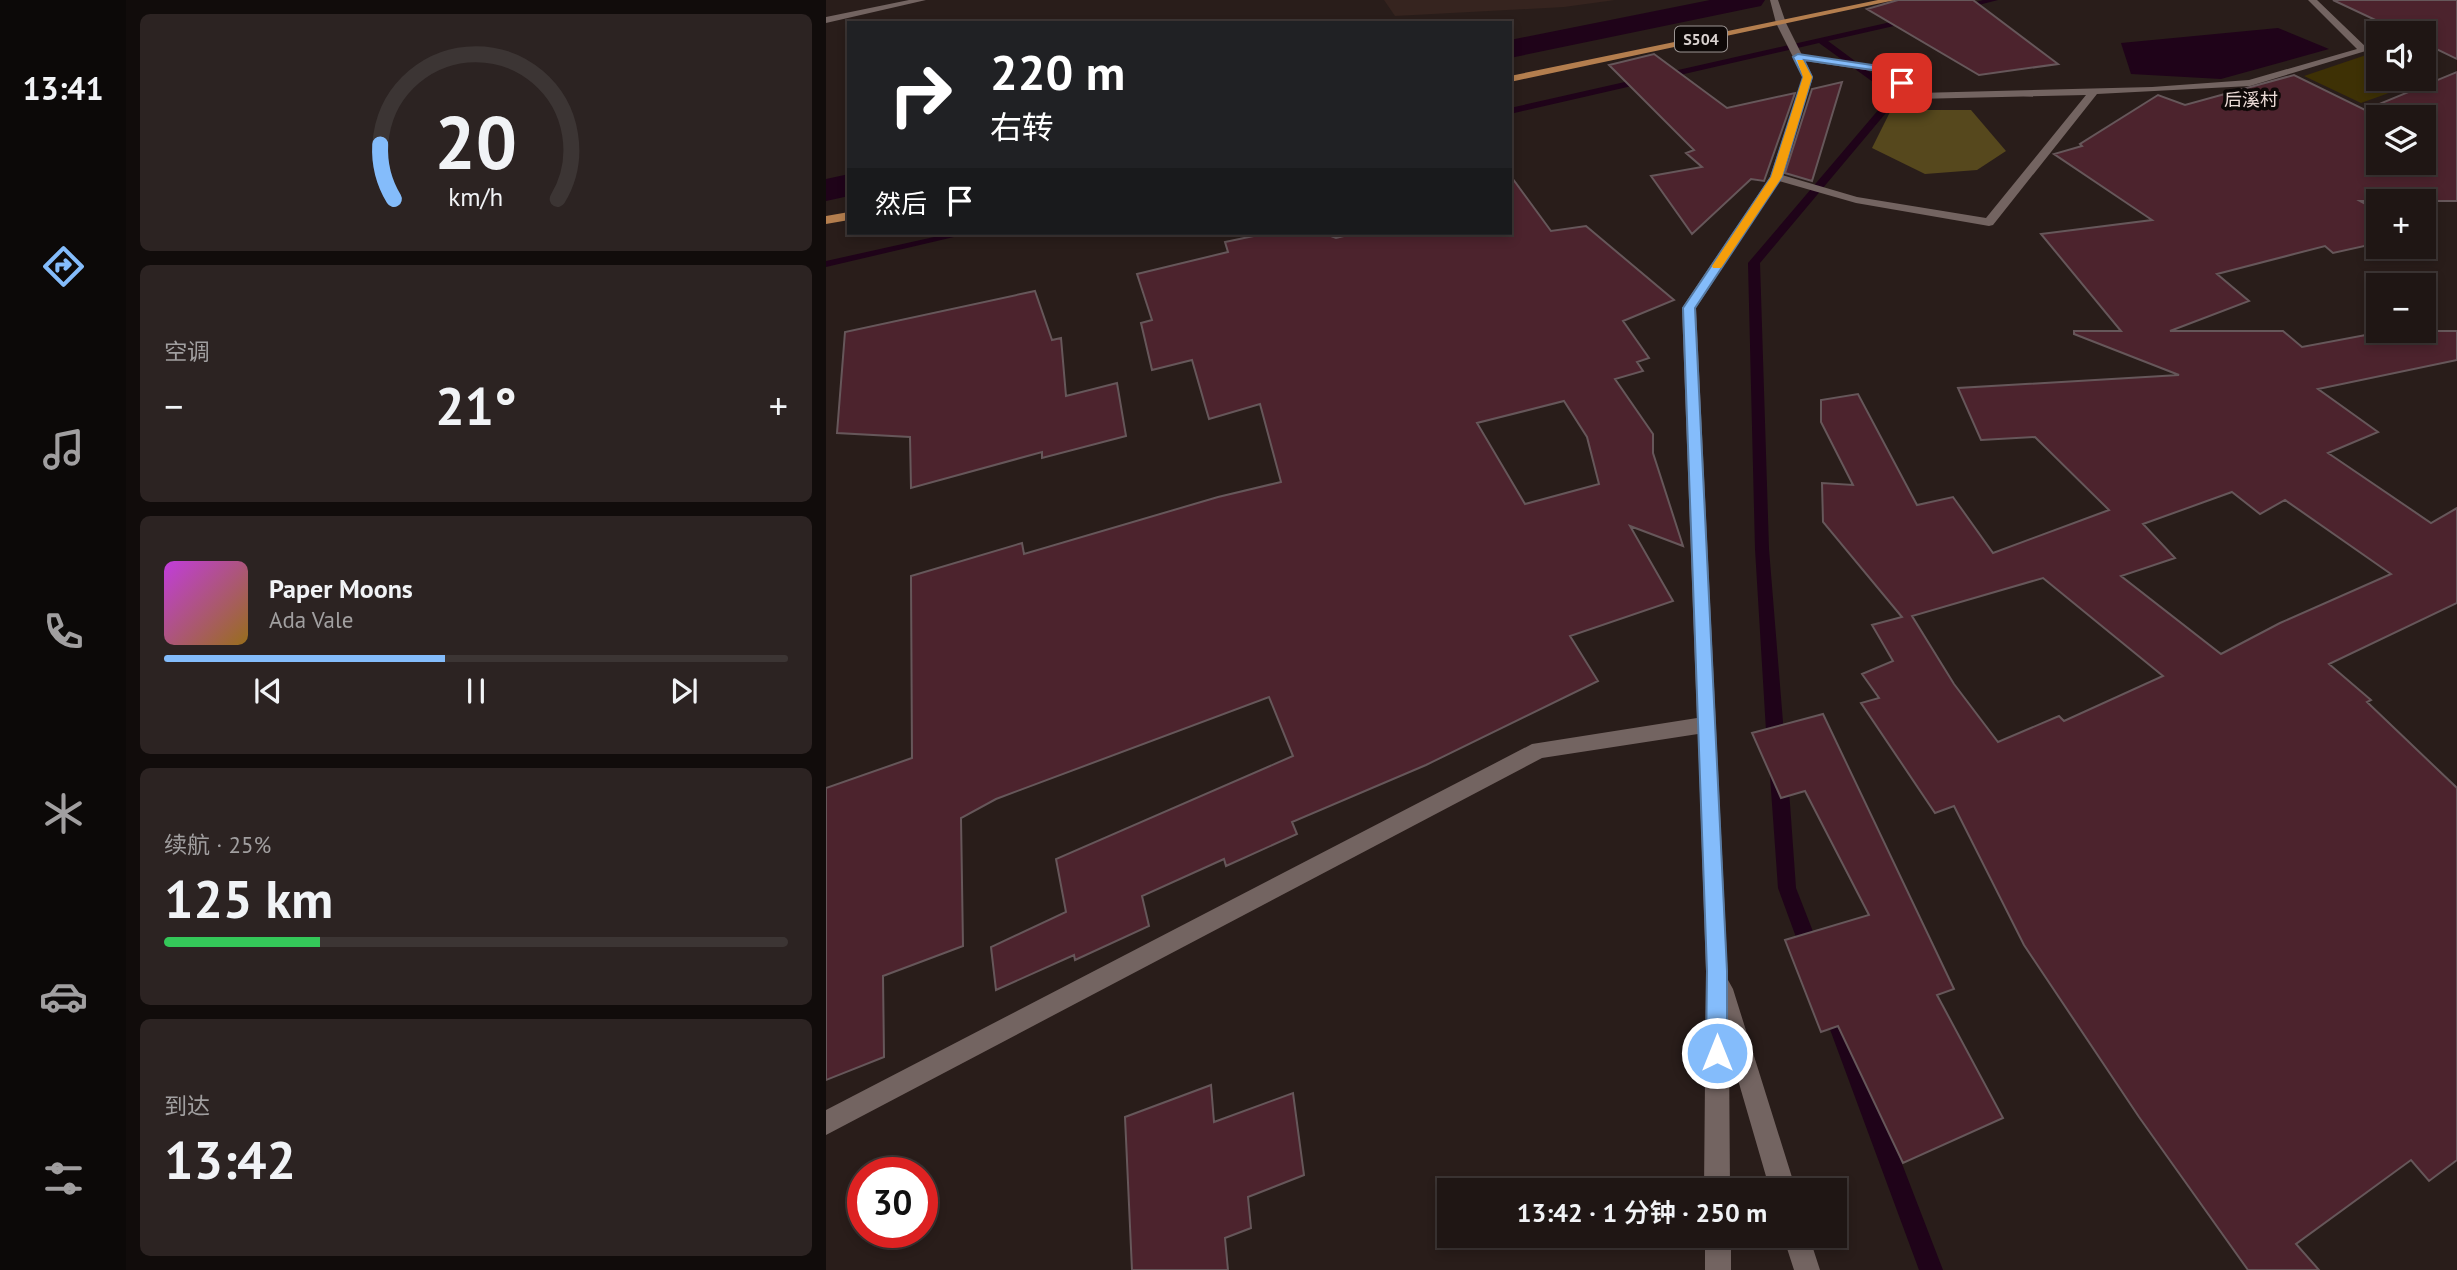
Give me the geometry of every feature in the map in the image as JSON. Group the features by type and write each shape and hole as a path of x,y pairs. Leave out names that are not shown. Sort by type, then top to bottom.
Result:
{"main road":[{"name":"S504","path":"1512,79 1891,0"},
{"path":"826,220 847,216"}],"street":[{"path":"826,20 922,0"},
{"path":"1717,1178 1717,971 1689,308 1776,177 1808,77 1781,22 1774,0"},
{"path":"1795,51 1841,63 1889,70 1914,96 2250,83 2364,50 2312,0"},
{"path":"1776,177 1856,200 1989,222 2094,91"},
{"path":"826,1123 1539,750 1706,725"},
{"path":"1717,971 1779,1178"},
{"path":"1718,1248 1718,1270"},
{"path":"1800,1248 1807,1270"}],"shaded area":[{"path":"1384,0 1615,0 1564,7 1395,16"},
{"path":"2278,28 2329,49 2221,79 2131,74 2121,43"},
{"path":"2366,55 2366,91 2394,91 2361,103 2304,76"},
{"path":"1891,110 1971,110 2006,151 1977,170 1925,174 1872,148"}],"building":[{"path":"1898,0 1973,0 2058,64 1979,75 1867,9"},
{"path":"2333,0 2457,0 2457,59 2436,49 2436,21 2378,21"},
{"path":"1654,54 1727,108 1795,93 1764,181 1751,179 1692,234 1651,176 1702,167 1686,153 1694,150 1609,65"},
{"path":"2457,72 2457,201 2436,201 2436,189 2366,189 2366,201 2360,201 2366,204 2366,246 2333,253 2325,246 2217,274 2249,301 2170,331 2283,331 2302,347 2366,335 2366,343 2436,343 2436,331 2457,331 2457,360 2318,389 2378,432 2328,453 2431,523 2457,508 2457,603 2329,664 2371,700 2367,702 2457,788 2457,1160 2429,1181 2411,1160 2296,1244 2319,1270 2248,1270 2139,1117 2024,945 1954,806 1935,813 1861,703 1879,698 1862,674 1893,661 1872,625 1902,617 1823,522 1822,483 1853,485 1821,422 1821,400 1858,394 1917,505 1953,497 1993,553 2109,510 2035,437 1981,440 1958,388 2179,375 2074,334 2074,331 2121,331 2041,234 2152,220 2054,154 2082,146 2080,144 2158,95 2185,105 2294,75 2366,110 2366,175 2436,175 2436,105 2377,105 2411,91 2436,91 2436,81","holes":["2232,492 2260,514 2285,500 2391,574 2280,623 2221,654 2121,576 2175,558 2143,524","2043,578 2163,676 2064,721 2059,716 1998,742 1954,684 1912,616"]},
{"path":"1842,82 1812,181 1785,173 1812,89"},
{"path":"1512,178 1551,231 1586,226 1674,300 1623,321 1649,358 1637,362 1643,371 1615,379 1653,434 1653,453 1683,546 1630,526 1673,601 1570,636 1598,681 1426,765 1292,822 1297,834 1226,866 1224,859 1142,896 1149,926 1075,960 1074,955 996,990 991,947 1066,912 1056,859 1293,756 1269,697 996,799 961,818 963,946 883,976 884,1057 826,1080 826,788 912,758 911,576 1022,543 1024,554 1218,497 1281,482 1260,404 1209,419 1192,360 1152,370 1141,323 1152,320 1137,274 1228,252 1225,242 1258,235 1328,235 1336,238 1348,235 1512,235","holes":["1564,401 1587,437 1599,484 1525,504 1477,423"]},
{"path":"1035,291 1052,340 1061,338 1066,396 1117,383 1126,436 1042,458 1042,452 911,488 910,437 837,433 845,332"},
{"path":"1823,714 1954,989 1937,995 2003,1118 1903,1163 1838,1026 1821,1032 1785,940 1869,915 1805,791 1781,798 1752,733"},
{"path":"1211,1085 1214,1122 1293,1093 1304,1175 1248,1197 1251,1228 1225,1238 1228,1270 1132,1270 1125,1117"}],"waterway":[{"path":"1512,49 1751,0"},
{"path":"1959,8 1994,0"},
{"path":"1512,111 1913,19"},
{"path":"1776,747 1762,549 1754,263 1896,95 1822,41"},
{"path":"826,190 847,185"},
{"path":"826,264 957,235"},
{"path":"1779,776 1787,888 1811,952"},
{"path":"1835,1016 1931,1270"}],"slow traffic":[{"path":"1717,266 1776,177 1808,77 1800,62"}],"district":[{"name":"后溪村","path":"2251,100"}],"route":[{"path":"1717,1053 1717,971 1689,308 1776,177 1808,77 1798,57 1889,70 1902,83"}]}
